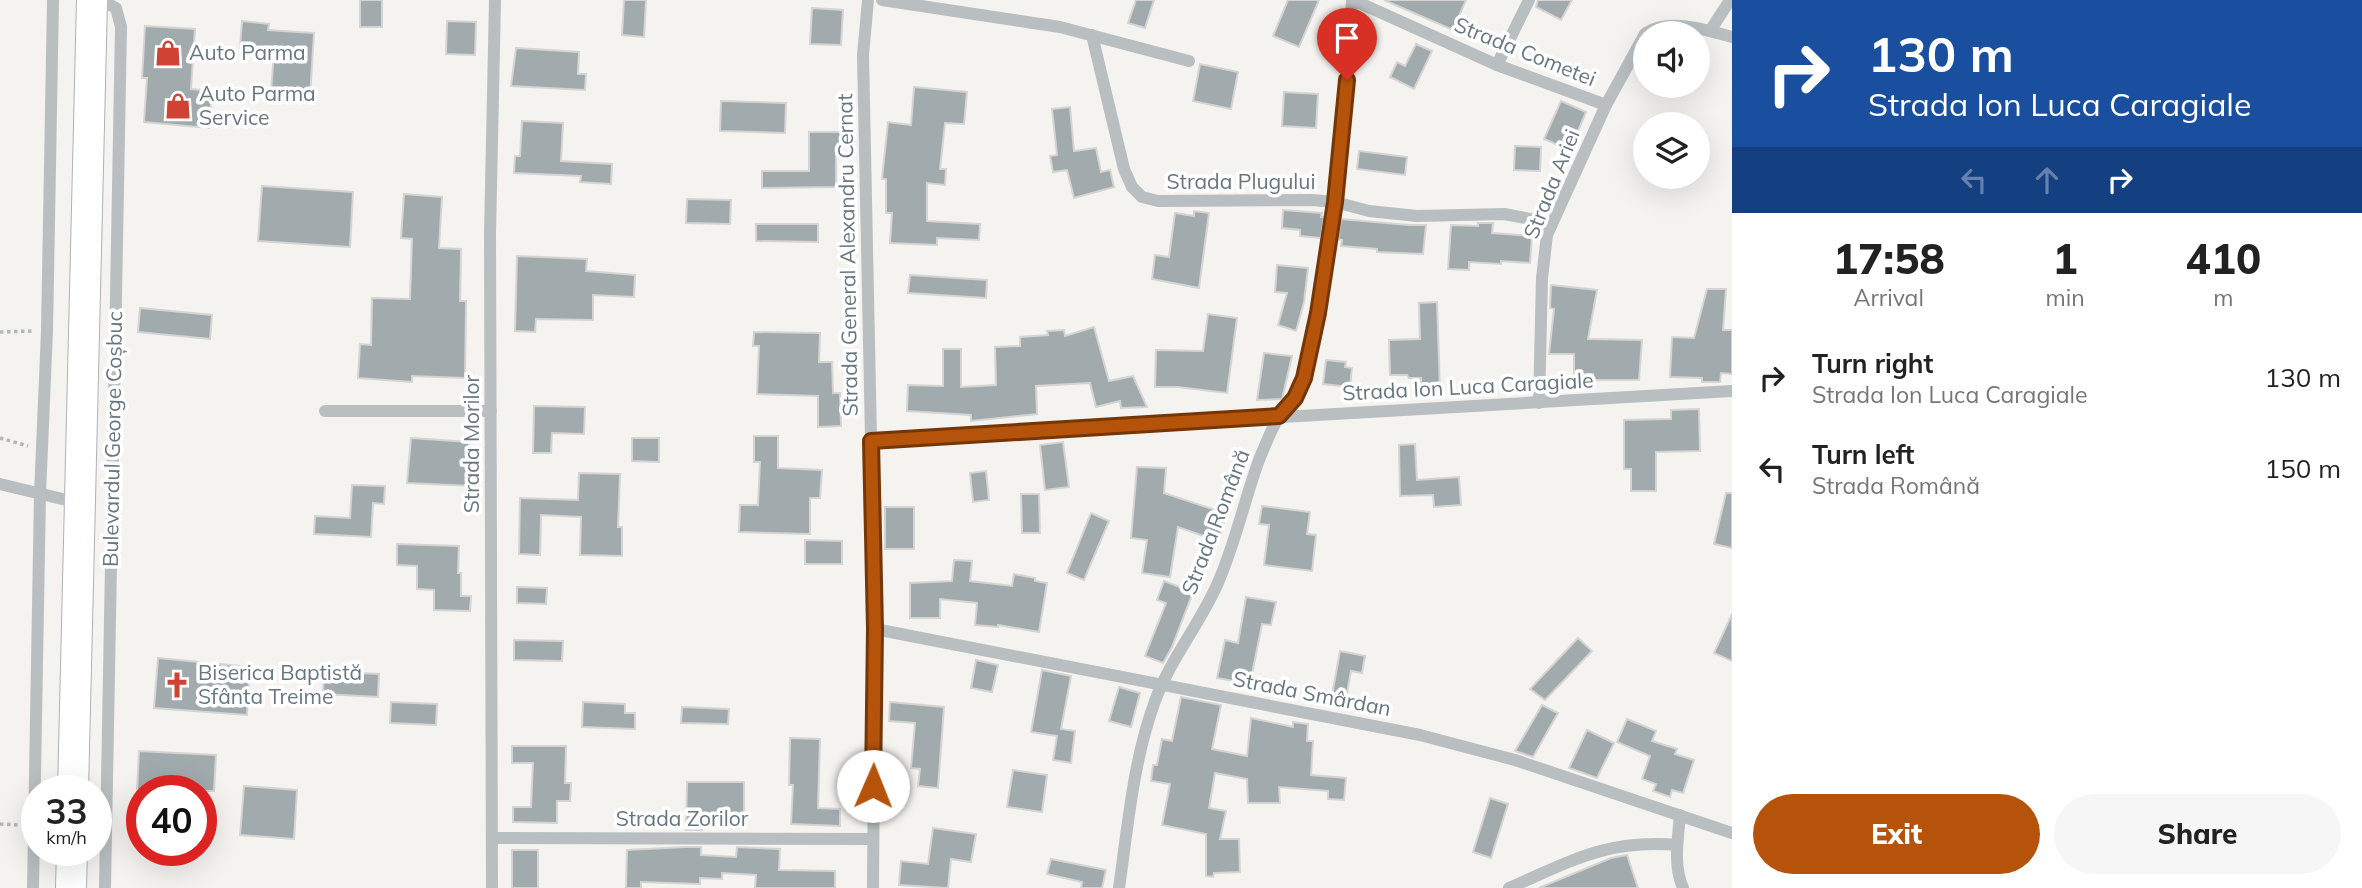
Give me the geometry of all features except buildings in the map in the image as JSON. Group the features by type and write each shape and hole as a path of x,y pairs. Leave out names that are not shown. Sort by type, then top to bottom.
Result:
{"main road":[{"name":"Bulevardul George Coșbuc","path":"73,775 79,503 111,3"},
{"path":"71,888 72,866"}],"street":[{"path":"33,888 53,0"},
{"path":"100,0 111,3"},
{"name":"Strada Morilor","path":"492,888 490,234 495,0"},
{"name":"Strada General Alexandru Cernat","path":"868,0 863,55 875,629 873,888"},
{"path":"882,0 1060,27 1189,61"},
{"name":"Strada Cometei","path":"1353,0 1497,65 1606,105"},
{"name":"Strada Română","path":"1119,888 1142,746 1161,685 1217,585 1260,459 1279,416 1295,398 1304,378 1318,313 1335,202 1353,0"},
{"path":"1497,65 1529,0"},
{"path":"1710,31 1730,0"},
{"name":"Bulevardul George Coșbuc","path":"105,888 121,27 111,3"},
{"name":"Strada Ariei","path":"1710,31 1732,37"},
{"name":"Strada Plugului","path":"1092,35 1124,169 1132,187 1143,197 1176,202 1312,200 1335,202 1368,211 1417,216 1504,214 1552,223"},
{"name":"Strada Ariei","path":"1539,403 1542,278 1544,254 1552,223 1606,105 1633,56"},
{"name":"Strada Ion Luca Caragiale","path":"871,441 1732,391"},
{"path":"325,411 491,411"},
{"path":"0,484 79,503"},
{"name":"Strada Smârdan","path":"875,629 1419,735 1515,760 1732,833"},
{"path":"1680,815 1677,845 1683,888"},
{"name":"Strada Zorilor","path":"492,838 873,839"},
{"path":"1509,888 1592,852 1613,846 1649,842 1677,845"}],"path":[{"path":"0,332 47,331"},
{"path":"0,438 42,449"}],"place":[{"name":"Auto Parma","path":"168,53"},
{"name":"Auto Parma Service","path":"178,106"},
{"name":"Biserica Baptistă Sfânta Treime","path":"177,685"}],"route":[{"path":"873,786 875,629 871,441 1279,416 1295,398 1304,378 1318,313 1335,202 1347,80"}]}
